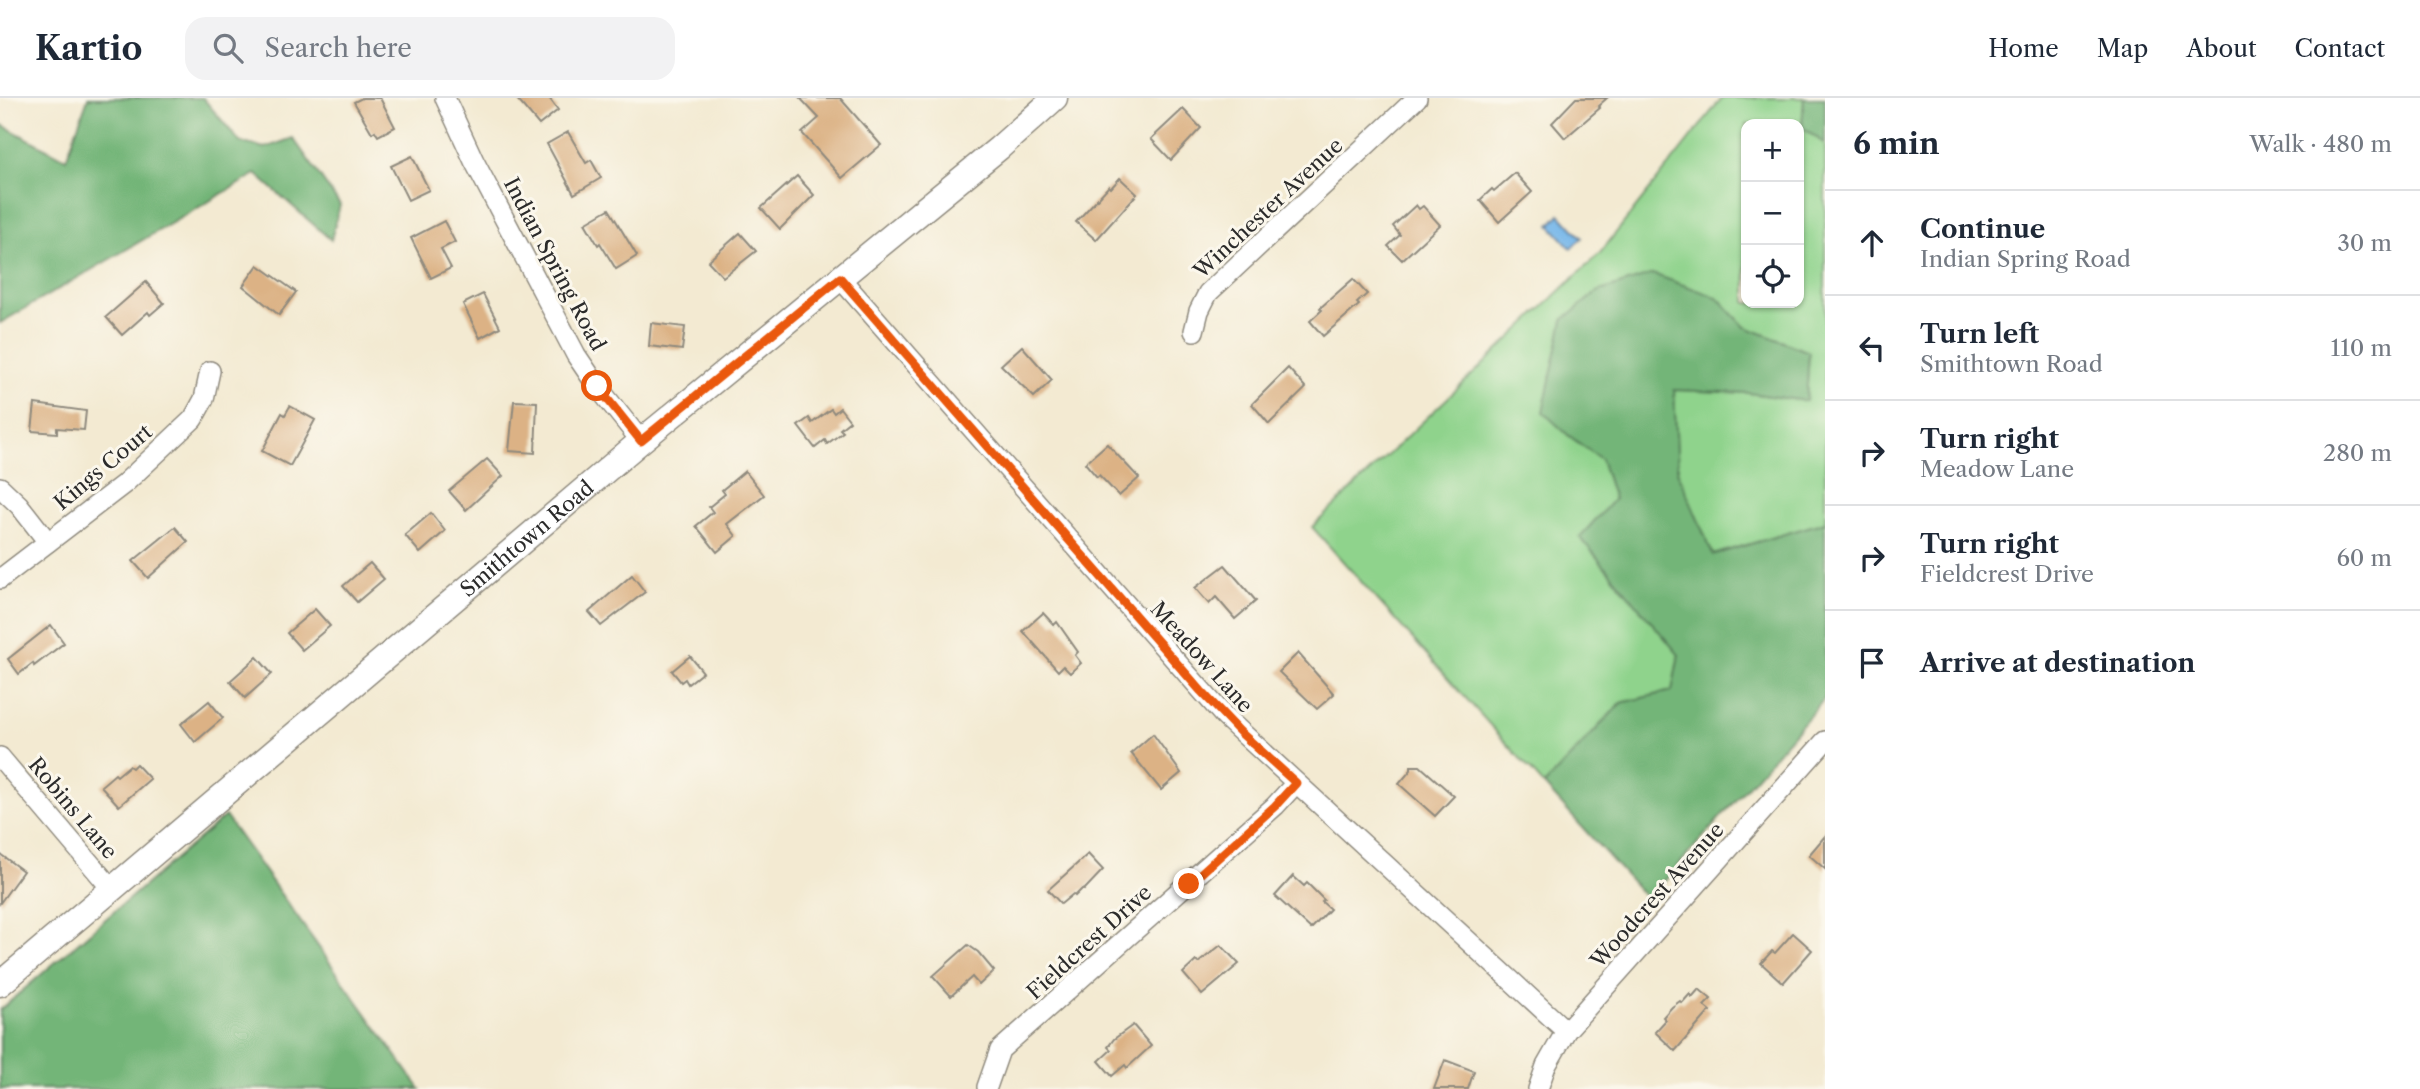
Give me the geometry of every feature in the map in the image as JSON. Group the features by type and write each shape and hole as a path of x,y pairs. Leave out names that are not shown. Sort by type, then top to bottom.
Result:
{"street":[{"name":"Indian Spring Road","path":"445,98 480,173 576,355 641,441"},
{"name":"Smithtown Road","path":"0,984 641,441 999,148 1055,98"},
{"name":"Winchester Avenue","path":"1194,331 1199,311 1208,293 1417,98"},
{"name":"Meadow Lane","path":"840,278 1201,691 1240,732 1566,1031"},
{"name":"Kings Court","path":"0,579 124,484 192,419 204,399 211,371"},
{"path":"0,487 19,505 48,541"},
{"name":"Woodcrest Avenue","path":"1538,1089 1550,1059 1566,1031 1825,741"},
{"name":"Robins Lane","path":"0,757 111,888"},
{"name":"Fieldcrest Drive","path":"987,1087 1000,1050 1275,806 1296,783"}],"green space":[{"path":"88,98 203,98 240,142 265,148 293,138 340,205 331,240 256,174 0,323 0,124 66,159"},
{"path":"1722,98 1804,98 1803,119 1741,119 1741,308 1804,308 1804,128 1825,144 1825,522 1713,555 1678,473 1674,390 1749,393 1806,401 1809,352 1745,327 1717,297 1568,435 1601,459 1614,500 1580,537 1679,654 1672,691 1621,703 1544,785 1312,527 1600,253"},
{"path":"1804,98 1825,98 1825,144 1804,128"},
{"path":"1653,274 1717,297 1745,327 1809,352 1806,401 1749,393 1674,390 1678,473 1713,555 1825,522 1825,698 1648,900 1544,785 1621,703 1672,691 1679,655 1580,537 1614,499 1601,459 1568,435 1543,412 1563,320 1597,292"},
{"path":"225,816 420,1089 0,1089 0,1010"}],"water":[{"path":"1560,214 1582,238 1571,248 1550,225"}],"building":[{"path":"362,98 380,98 395,127 378,136 375,131 372,133 354,102"},
{"path":"516,98 549,98 558,110 539,125"},
{"path":"800,98 840,98 881,145 842,178 802,133 819,118"},
{"path":"1576,98 1607,98 1598,106 1600,108 1565,138 1552,123"},
{"path":"1183,109 1201,128 1171,160 1151,139"},
{"path":"568,132 586,163 591,160 601,178 574,194 547,144"},
{"path":"412,156 429,190 408,200 391,166"},
{"path":"1515,173 1532,192 1499,222 1480,200"},
{"path":"797,176 814,195 780,229 761,208"},
{"path":"1120,178 1137,194 1096,240 1076,222 1109,186 1111,188"},
{"path":"1416,205 1419,209 1423,206 1440,225 1402,260 1388,246 1400,235 1393,226"},
{"path":"609,209 637,256 616,269 585,223"},
{"path":"444,221 455,242 441,249 451,268 431,278 411,238"},
{"path":"740,233 756,251 723,277 708,261"},
{"path":"258,265 296,292 279,315 243,286"},
{"path":"1353,279 1367,294 1357,303 1359,305 1323,336 1310,321 1322,310 1320,308"},
{"path":"146,282 164,303 150,315 148,312 122,335 106,317"},
{"path":"483,294 500,327 480,338 463,304"},
{"path":"651,323 685,327 682,350 649,346"},
{"path":"1022,346 1052,380 1034,397 1001,365"},
{"path":"1288,368 1306,388 1269,424 1252,404"},
{"path":"514,401 537,402 535,453 509,451"},
{"path":"35,404 86,411 84,430 57,428 57,433 32,431"},
{"path":"290,406 315,420 290,466 262,451 282,413 285,415"},
{"path":"840,408 850,421 840,429 843,432 827,444 825,440 815,448 798,426 809,418 812,423 831,409 834,413"},
{"path":"1107,444 1139,478 1119,496 1085,463"},
{"path":"487,459 503,476 466,510 449,491"},
{"path":"745,471 764,495 727,524 736,536 717,552 696,526 713,512 709,507 725,494 722,490"},
{"path":"431,513 445,531 420,553 405,535"},
{"path":"175,527 188,542 148,578 133,561"},
{"path":"370,563 384,579 357,602 343,586"},
{"path":"1225,565 1256,601 1235,619 1216,597 1209,604 1195,588"},
{"path":"632,575 645,592 601,626 589,612"},
{"path":"315,609 330,626 302,650 287,633"},
{"path":"1043,613 1054,625 1057,622 1078,652 1075,655 1081,663 1070,673 1063,666 1058,671 1023,631"},
{"path":"51,625 64,643 19,674 8,659"},
{"path":"1298,653 1334,694 1317,709 1279,672"},
{"path":"690,656 703,672 688,684 685,679 681,682 672,671"},
{"path":"257,657 272,674 245,698 230,681"},
{"path":"209,701 223,718 195,742 181,724"},
{"path":"1153,734 1181,773 1161,790 1131,753"},
{"path":"136,764 150,779 119,806 101,786 115,774 117,776"},
{"path":"1411,766 1420,766 1454,796 1435,816 1399,784 1411,770"},
{"path":"1825,836 1825,869 1809,855"},
{"path":"0,854 23,871 0,903"},
{"path":"1088,854 1103,870 1084,890 1075,896 1073,894 1061,904 1048,890"},
{"path":"1293,876 1304,886 1307,883 1330,909 1311,929 1275,896"},
{"path":"1793,933 1812,950 1783,983 1761,963 1772,951 1775,953"},
{"path":"968,945 978,952 994,971 979,985 972,977 951,996 933,976"},
{"path":"1221,945 1239,964 1202,995 1183,973"},
{"path":"1699,989 1711,999 1704,1006 1710,1011 1675,1051 1655,1032 1666,1020 1663,1017 1672,1007 1680,1001 1682,1003 1690,994 1692,997"},
{"path":"1133,1025 1151,1046 1127,1068 1125,1065 1112,1076 1099,1061 1111,1050 1108,1047 1114,1039"},
{"path":"1445,1060 1474,1071 1468,1089 1434,1089"}],"route":[{"path":"597,386 641,441 840,278 1225,718 1296,783 1275,806 1189,884"}]}
